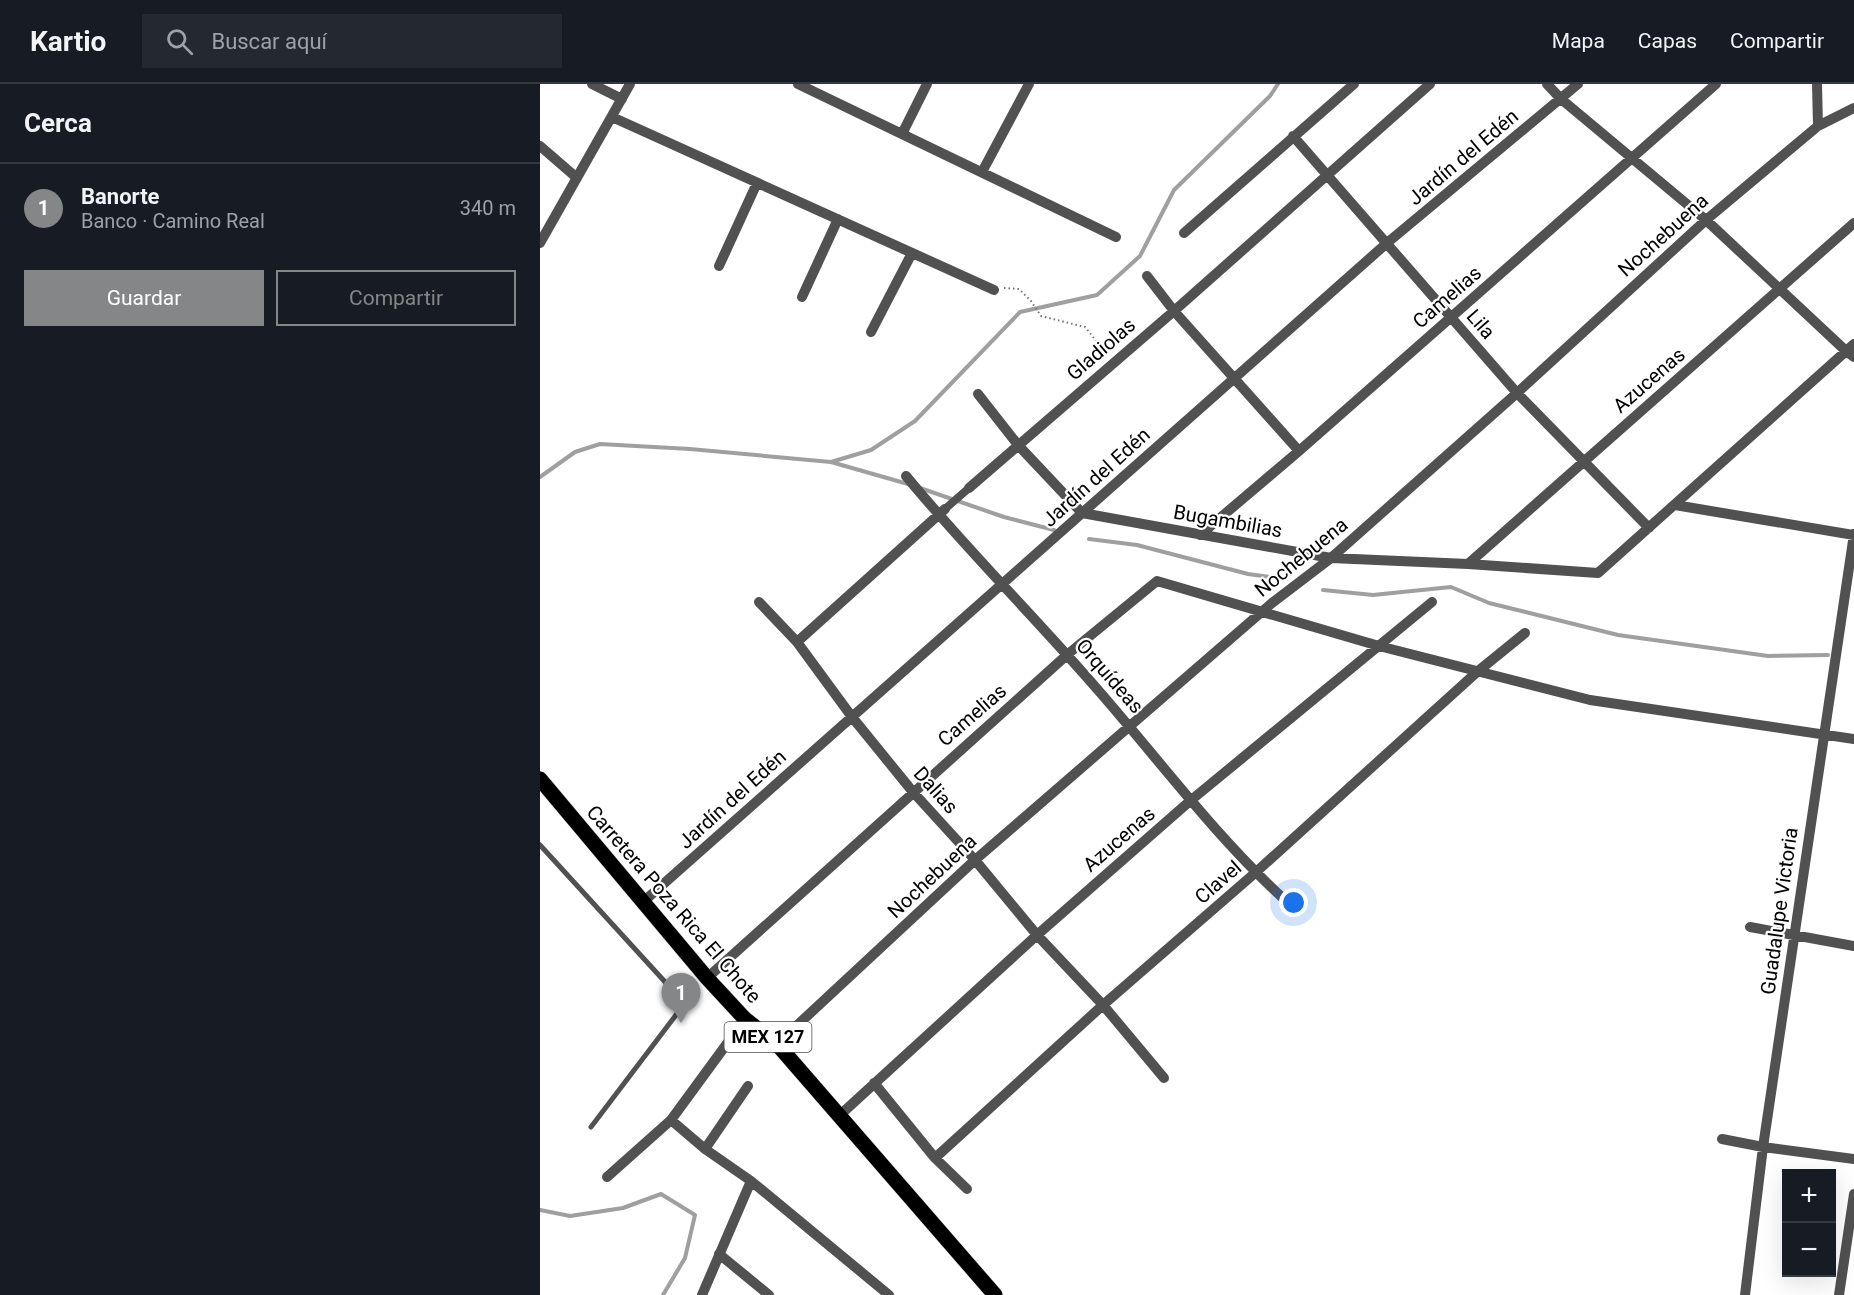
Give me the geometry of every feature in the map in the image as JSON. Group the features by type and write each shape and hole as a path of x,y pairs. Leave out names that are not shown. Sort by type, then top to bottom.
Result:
{"main road":[{"name":"Carretera Poza Rica El Chote","path":"540,780 707,978 745,1019 777,1044 995,1295"}],"street":[{"path":"592,84 622,99"},
{"path":"540,242 630,84"},
{"path":"798,84 821,89 902,134 1116,237"},
{"path":"902,134 927,84"},
{"path":"982,172 1029,84"},
{"path":"1184,233 1354,84"},
{"name":"Gladiolas","path":"797,642 941,512 1174,311 1430,84"},
{"path":"1547,84 1561,99 1706,220 1779,289 1851,351 1649,528"},
{"name":"Jardín del Edén","path":"643,902 1387,243 1578,84"},
{"name":"Camelias","path":"1200,535 1299,451 1716,84"},
{"path":"1817,84 1818,126"},
{"name":"Nochebuena","path":"777,1044 975,860 1272,603 1331,558 1517,393 1706,220 1818,126 1854,108"},
{"path":"612,117 994,290"},
{"name":"Lila","path":"1293,136 1517,393 1649,528"},
{"path":"540,146 577,178"},
{"path":"719,266 757,183"},
{"path":"802,297 838,219"},
{"name":"Azucenas","path":"1468,564 1854,223"},
{"path":"871,332 912,253"},
{"path":"1147,276 1174,311 1299,451"},
{"path":"978,394 1018,445 1082,513"},
{"name":"Orquídeas","path":"906,476 1068,654 1190,801 1255,873 1286,901"},
{"path":"1675,505 1854,535"},
{"name":"Bugambilias","path":"1082,513 1331,558 1598,573 1649,528"},
{"name":"Guadalupe Victoria","path":"1745,1295 1763,1147 1854,535"},
{"name":"Camelias","path":"707,978 1068,654 1157,581 1261,613"},
{"name":"Dalias","path":"759,602 797,642 852,717 913,792 975,860 1037,935 1103,1005 1164,1078"},
{"name":"Azucenas","path":"840,1115 1037,935 1190,801 1432,602"},
{"path":"1261,613 1477,672 1590,700 1854,739"},
{"name":"Clavel","path":"935,1158 1477,672 1525,633"},
{"path":"1750,927 1854,946"},
{"path":"607,1177 671,1120 745,1019"},
{"path":"874,1083 935,1158 966,1189"},
{"path":"705,1149 748,1086"},
{"path":"671,1120 705,1149 751,1181 889,1295"},
{"path":"1722,1139 1854,1159"},
{"path":"702,1295 751,1181"},
{"path":"1839,1295 1854,1194"},
{"path":"719,1254 769,1295"}],"lane":[{"path":"541,850 677,995 681,1003 679,1011 591,1127"}],"path":[{"path":"994,290 1009,287 1019,289 1041,316 1085,327 1114,362"}],"waterway":[{"path":"831,462 871,450 915,421 1020,312 1097,295 1140,256 1174,190 1270,96 1278,84"},
{"path":"540,477 575,452 600,444 690,449 831,462 908,484"},
{"path":"920,488 1004,517 1054,530"},
{"path":"1089,539 1137,545 1248,574 1286,579"},
{"path":"1323,590 1373,595 1451,587 1489,603 1618,635 1768,656 1828,655"},
{"path":"540,1210 570,1216 623,1208 661,1194 695,1215 685,1258 663,1295"}],"place":[{"name":"Banorte","path":"681,1023"}]}
